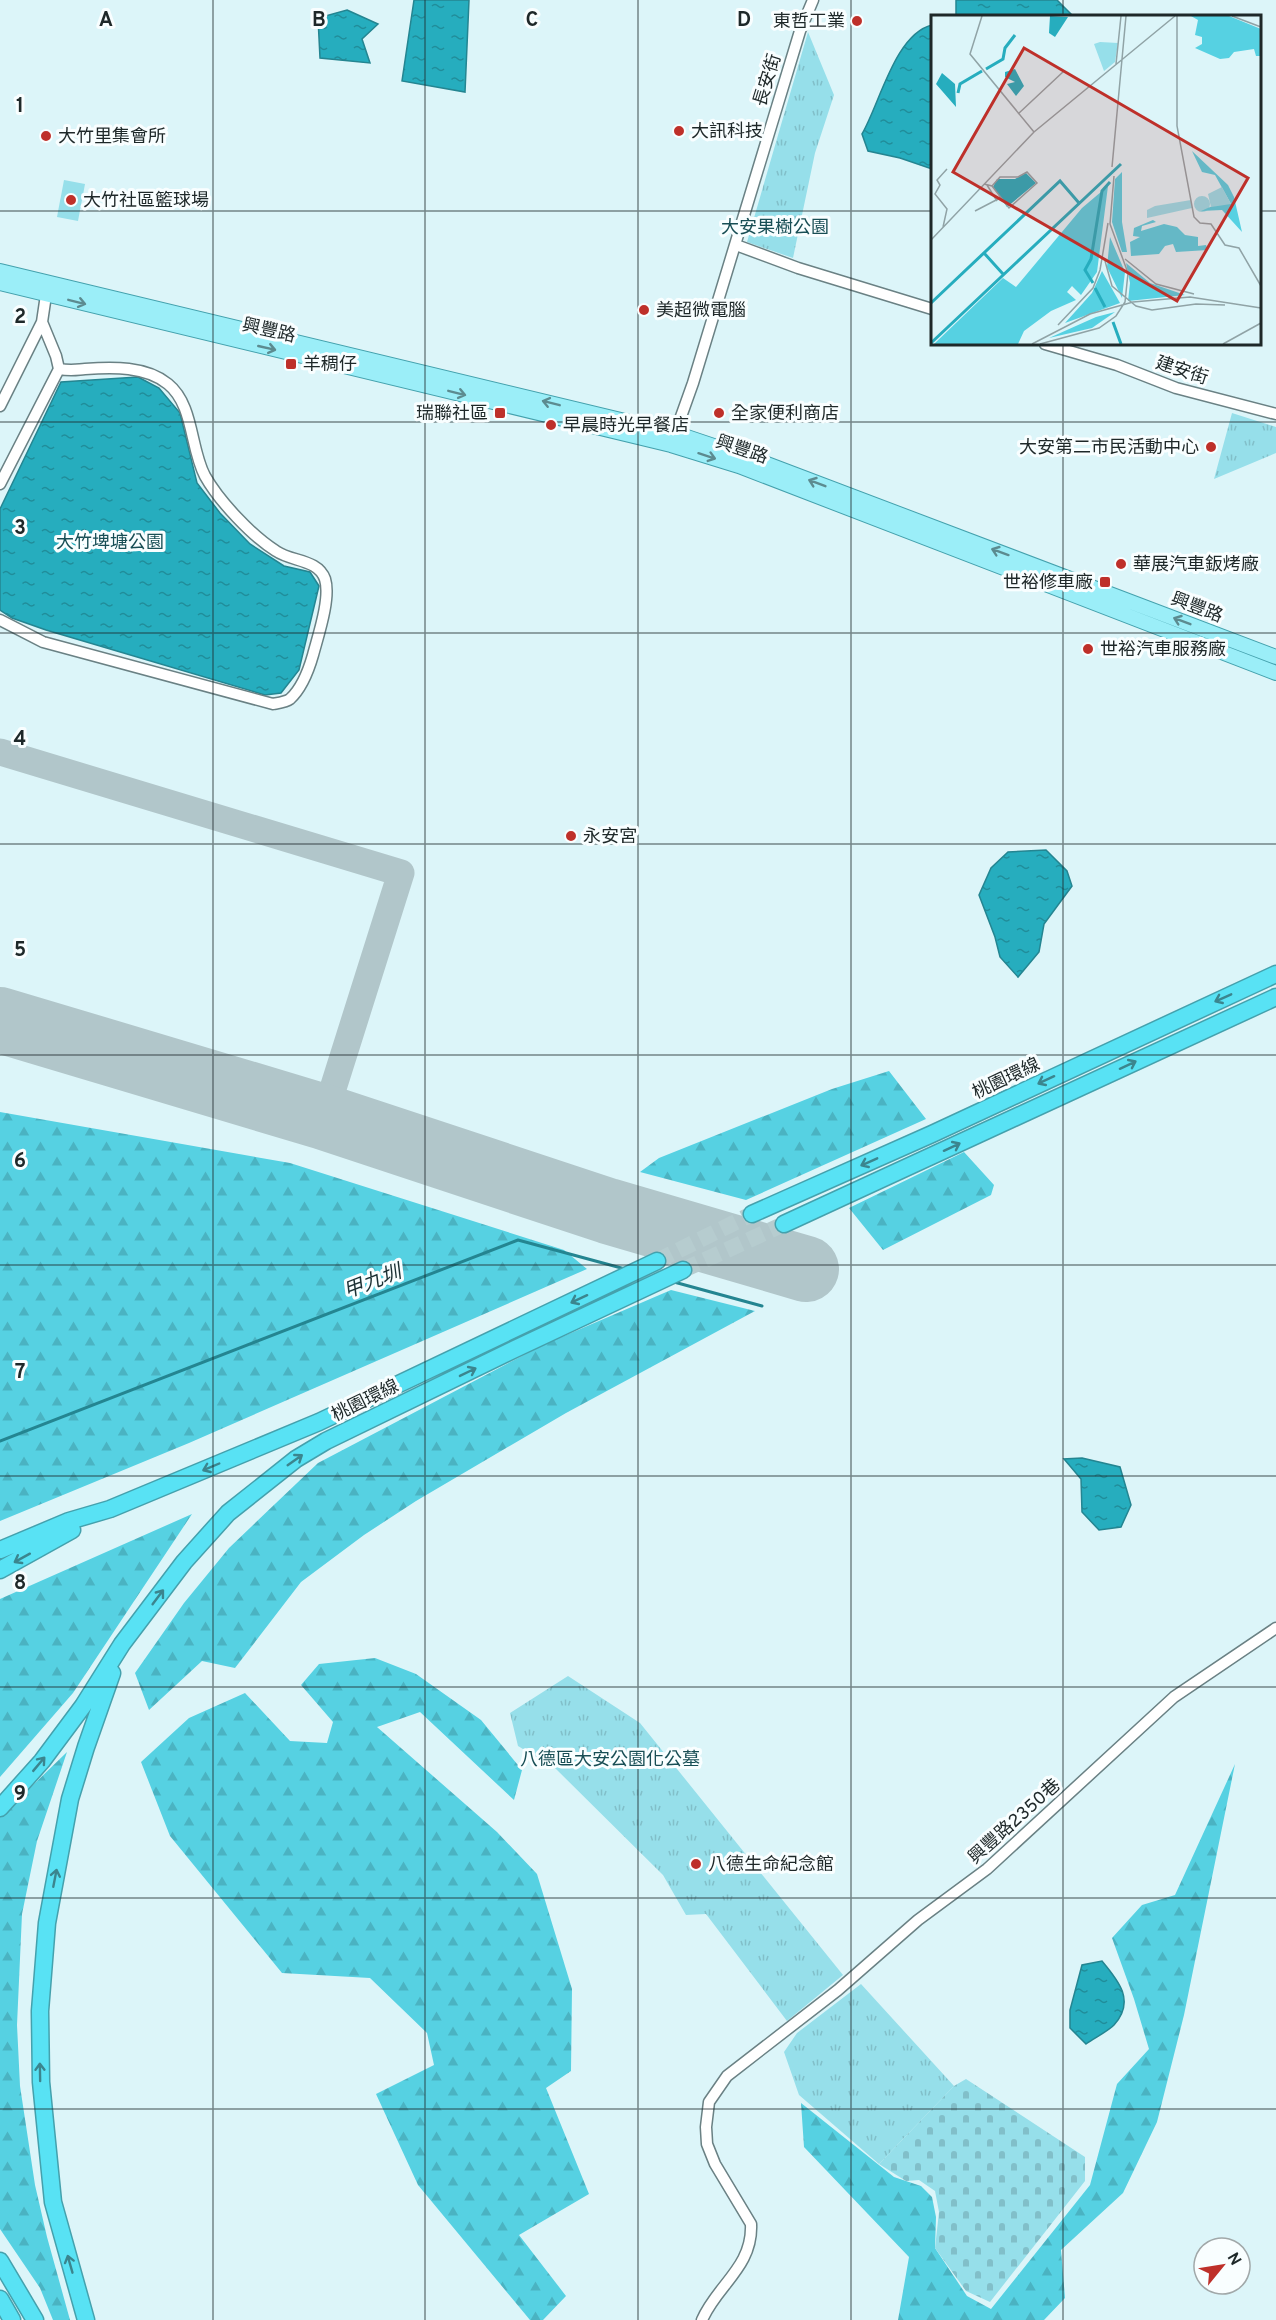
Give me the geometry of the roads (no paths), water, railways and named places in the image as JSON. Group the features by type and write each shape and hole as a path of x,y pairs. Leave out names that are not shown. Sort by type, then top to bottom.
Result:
{"highway":[{"name":"桃園環線","path":"752,1214 943,1129 1276,974"},
{"path":"784,1224 1276,997"},
{"name":"桃園環線","path":"110,1509 318,1422 657,1261"},
{"name":"桃園環線","path":"122,1644 184,1562 228,1513 296,1459 337,1436 683,1270"},
{"path":"0,1550 69,1521 110,1509"},
{"path":"0,1570 110,1509"},
{"path":"0,1808 42,1761 83,1706 122,1644"},
{"path":"86,2320 53,2202 40,2082 40,2011 47,1923 70,1799 122,1644"},
{"path":"0,2262 35,2320"},
{"path":"0,2299 12,2320"}],"main road":[{"name":"興豐路","path":"0,271 767,464 1276,657"},
{"name":"興豐路","path":"0,283 673,439 1276,673"}],"street":[{"name":"長安街","path":"673,439 736,245 800,31 813,0"},
{"path":"736,245 798,268 931,308"},
{"path":"0,406 42,322 46,295"},
{"path":"0,483 59,369 57,356 42,322"},
{"name":"建安街","path":"1049,345 1117,364 1176,388 1276,414"},
{"path":"0,620 43,642 273,704 289,700 303,680 312,660 318,636 326,597 325,578 316,566 277,553 244,527 205,476 180,399 171,385 154,374 125,369 84,369 73,372 59,369"},
{"name":"興豐路2350巷","path":"702,2320 706,2310 734,2276 747,2252 751,2235 751,2224 715,2164 707,2144 706,2127 709,2102 727,2076 838,1990 918,1920 987,1869 1174,1697 1276,1628"}],"water":[{"path":"414,0 469,0 465,92 402,81"},
{"path":"956,0 1057,0 1072,15 956,15"},
{"path":"347,10 378,24 362,39 370,63 320,58 318,18"},
{"path":"931,25 931,169 900,158 868,151 862,134 898,55 919,31"},
{"name":"大竹埤塘公園","path":"138,377 159,388 180,413 197,483 220,513 250,544 284,566 310,572 319,586 299,670 281,693 265,695 46,630 12,618 0,610 0,509 61,382"},
{"path":"1046,850 1067,871 1072,886 1044,924 1039,952 1018,977 1000,957 979,895 991,868 1008,852"},
{"path":"1082,1458 1120,1467 1131,1505 1121,1527 1099,1530 1082,1512 1081,1479 1064,1459"},
{"path":"1102,1961 1119,1983 1124,2008 1114,2025 1086,2044 1070,2028 1070,2010 1082,1965"}],"waterway":[{"name":"甲九圳","path":"0,1441 518,1240 625,1269"},
{"name":"甲九圳","path":"674,1282 762,1306"}],"tunnel":[{"path":"657,1261 752,1214"},
{"path":"683,1270 784,1224"}],"place":[{"name":"東哲工業","path":"857,21"},
{"name":"大訊科技","path":"679,131"},
{"name":"大竹里集會所","path":"46,136"},
{"name":"大竹社區籃球場","path":"71,200"},
{"name":"美超微電腦","path":"644,310"},
{"name":"羊稠仔","path":"291,364"},
{"name":"瑞聯社區","path":"500,413"},
{"name":"全家便利商店","path":"719,413"},
{"name":"早晨時光早餐店","path":"551,425"},
{"name":"大安第二市民活動中心","path":"1211,447"},
{"name":"華展汽車鈑烤廠","path":"1121,564"},
{"name":"世裕修車廠","path":"1105,582"},
{"name":"世裕汽車服務廠","path":"1088,649"},
{"name":"永安宮","path":"571,836"},
{"name":"八德生命紀念館","path":"696,1864"}],"park label":[{"name":"大安果樹公園","path":"775,227"},
{"name":"八德區大安公園化公墓","path":"610,1759"}]}
